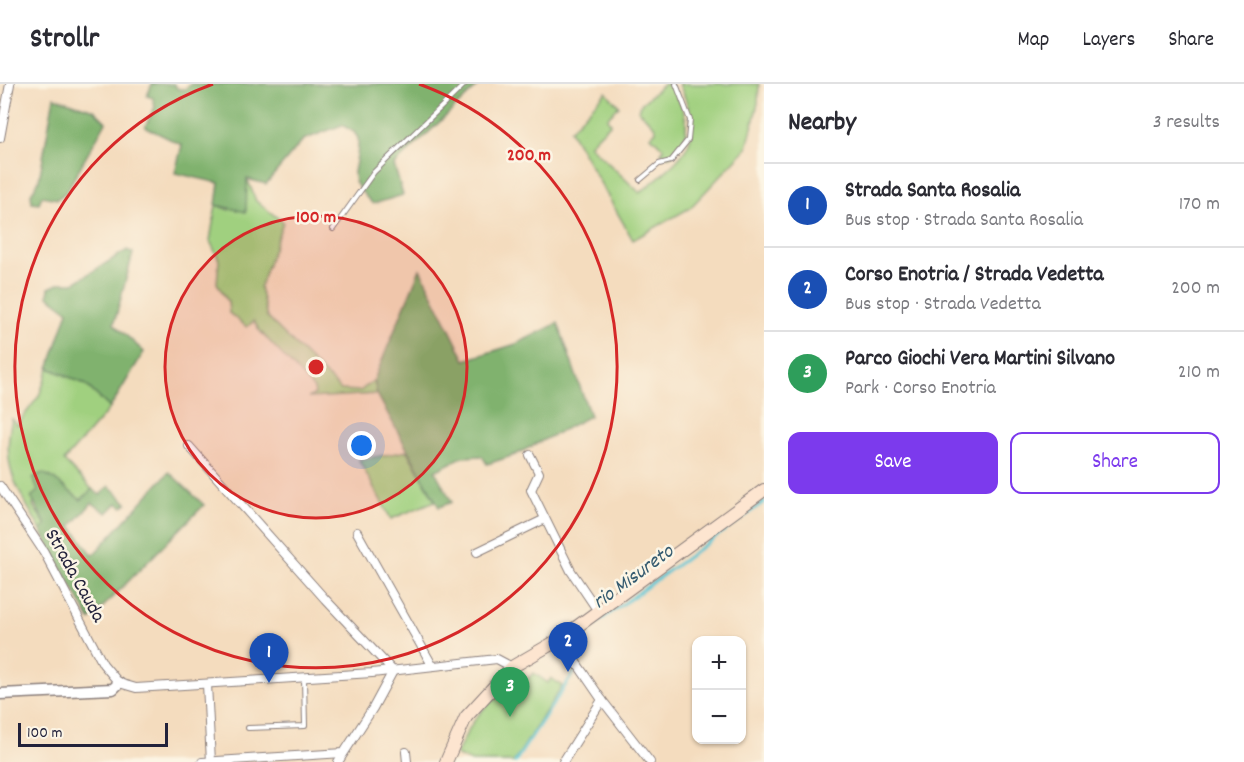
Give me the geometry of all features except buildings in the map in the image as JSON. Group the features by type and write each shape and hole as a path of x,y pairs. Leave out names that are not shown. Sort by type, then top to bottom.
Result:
{"main road":[{"path":"446,762 466,717 512,667 560,639 764,490"}],"street":[{"path":"0,138 10,84"},
{"path":"189,446 325,599 393,671"},
{"path":"530,455 539,473 531,490 571,571 598,611"},
{"name":"Strada Cauda","path":"0,486 44,552 103,663 119,683"},
{"path":"477,552 544,519"},
{"path":"357,532 432,665"},
{"path":"560,639 602,700 649,761"},
{"path":"0,694 113,689 119,683 136,688 303,678 393,671 497,659 512,667"},
{"path":"338,762 373,708 393,671"},
{"path":"207,684 211,762"},
{"path":"563,762 602,700"},
{"path":"406,752 407,762"},
{"path":"202,762 343,753"}],"lane":[{"path":"333,229 374,172 465,84"},
{"path":"640,180 659,164 671,161 688,140 690,120 676,84"},
{"path":"248,728 305,726 303,678"}],"green space":[{"path":"152,84 174,84 178,89 185,89 191,84 480,84 394,165 403,195 373,204 363,193 354,179 358,138 354,132 342,125 303,140 266,184 247,179 246,212 216,205 219,183 175,173 182,145 145,127 155,107 153,98 147,96"},
{"path":"664,84 671,85 681,103 686,122 684,140 670,157 661,153 664,149 651,136 656,131 655,127 639,111 641,104"},
{"path":"679,84 759,84 758,103 747,148 690,208 633,240 570,130 606,92 619,106 607,118 611,123 589,145 640,193 669,169 687,147 691,135 691,121"},
{"path":"54,97 94,110 106,122 66,192 57,199 42,196 39,203 32,202 31,194 39,180"},
{"path":"247,178 256,201 283,222 260,287 267,317 341,390 360,391 374,380 377,394 308,398 315,394 314,389 259,330 254,321 247,327 229,313 228,302 217,283 219,260 210,241 216,205 229,210"},
{"path":"127,250 133,253 114,324 144,352 110,408 85,384 49,368 68,311 48,296 49,288 60,283 74,283"},
{"path":"420,269 465,360 516,344 558,323 590,416 515,455 487,464 482,456 462,457 435,471 452,502 439,507 377,394 374,380"},
{"path":"49,368 85,384 110,408 64,461 92,489 81,500 51,477 38,491 33,506 46,525 41,531 13,478 8,452 12,419 17,425 39,396"},
{"path":"407,451 435,501 391,519 359,460"},
{"path":"169,472 204,505 90,620 41,531 46,525 31,497 38,491 33,478 42,473 51,477 81,500 92,489 100,495 109,486 127,503 123,507 117,503 107,513 92,503 71,526 93,555"},
{"path":"534,673 548,683 551,678 562,686 514,762 472,762 456,755 468,730 484,708"}],"waterway":[{"name":"rio Misureto","path":"580,662 580,638 583,633 764,502"},
{"name":"rio Misureto","path":"515,762 577,668"}],"place":[{"name":"Corso Enotria / Strada Vedetta","path":"568,672"},
{"name":"Strada Santa Rosalia","path":"269,683"},
{"name":"Parco Giochi Vera Martini Silvano","path":"510,717"}]}
